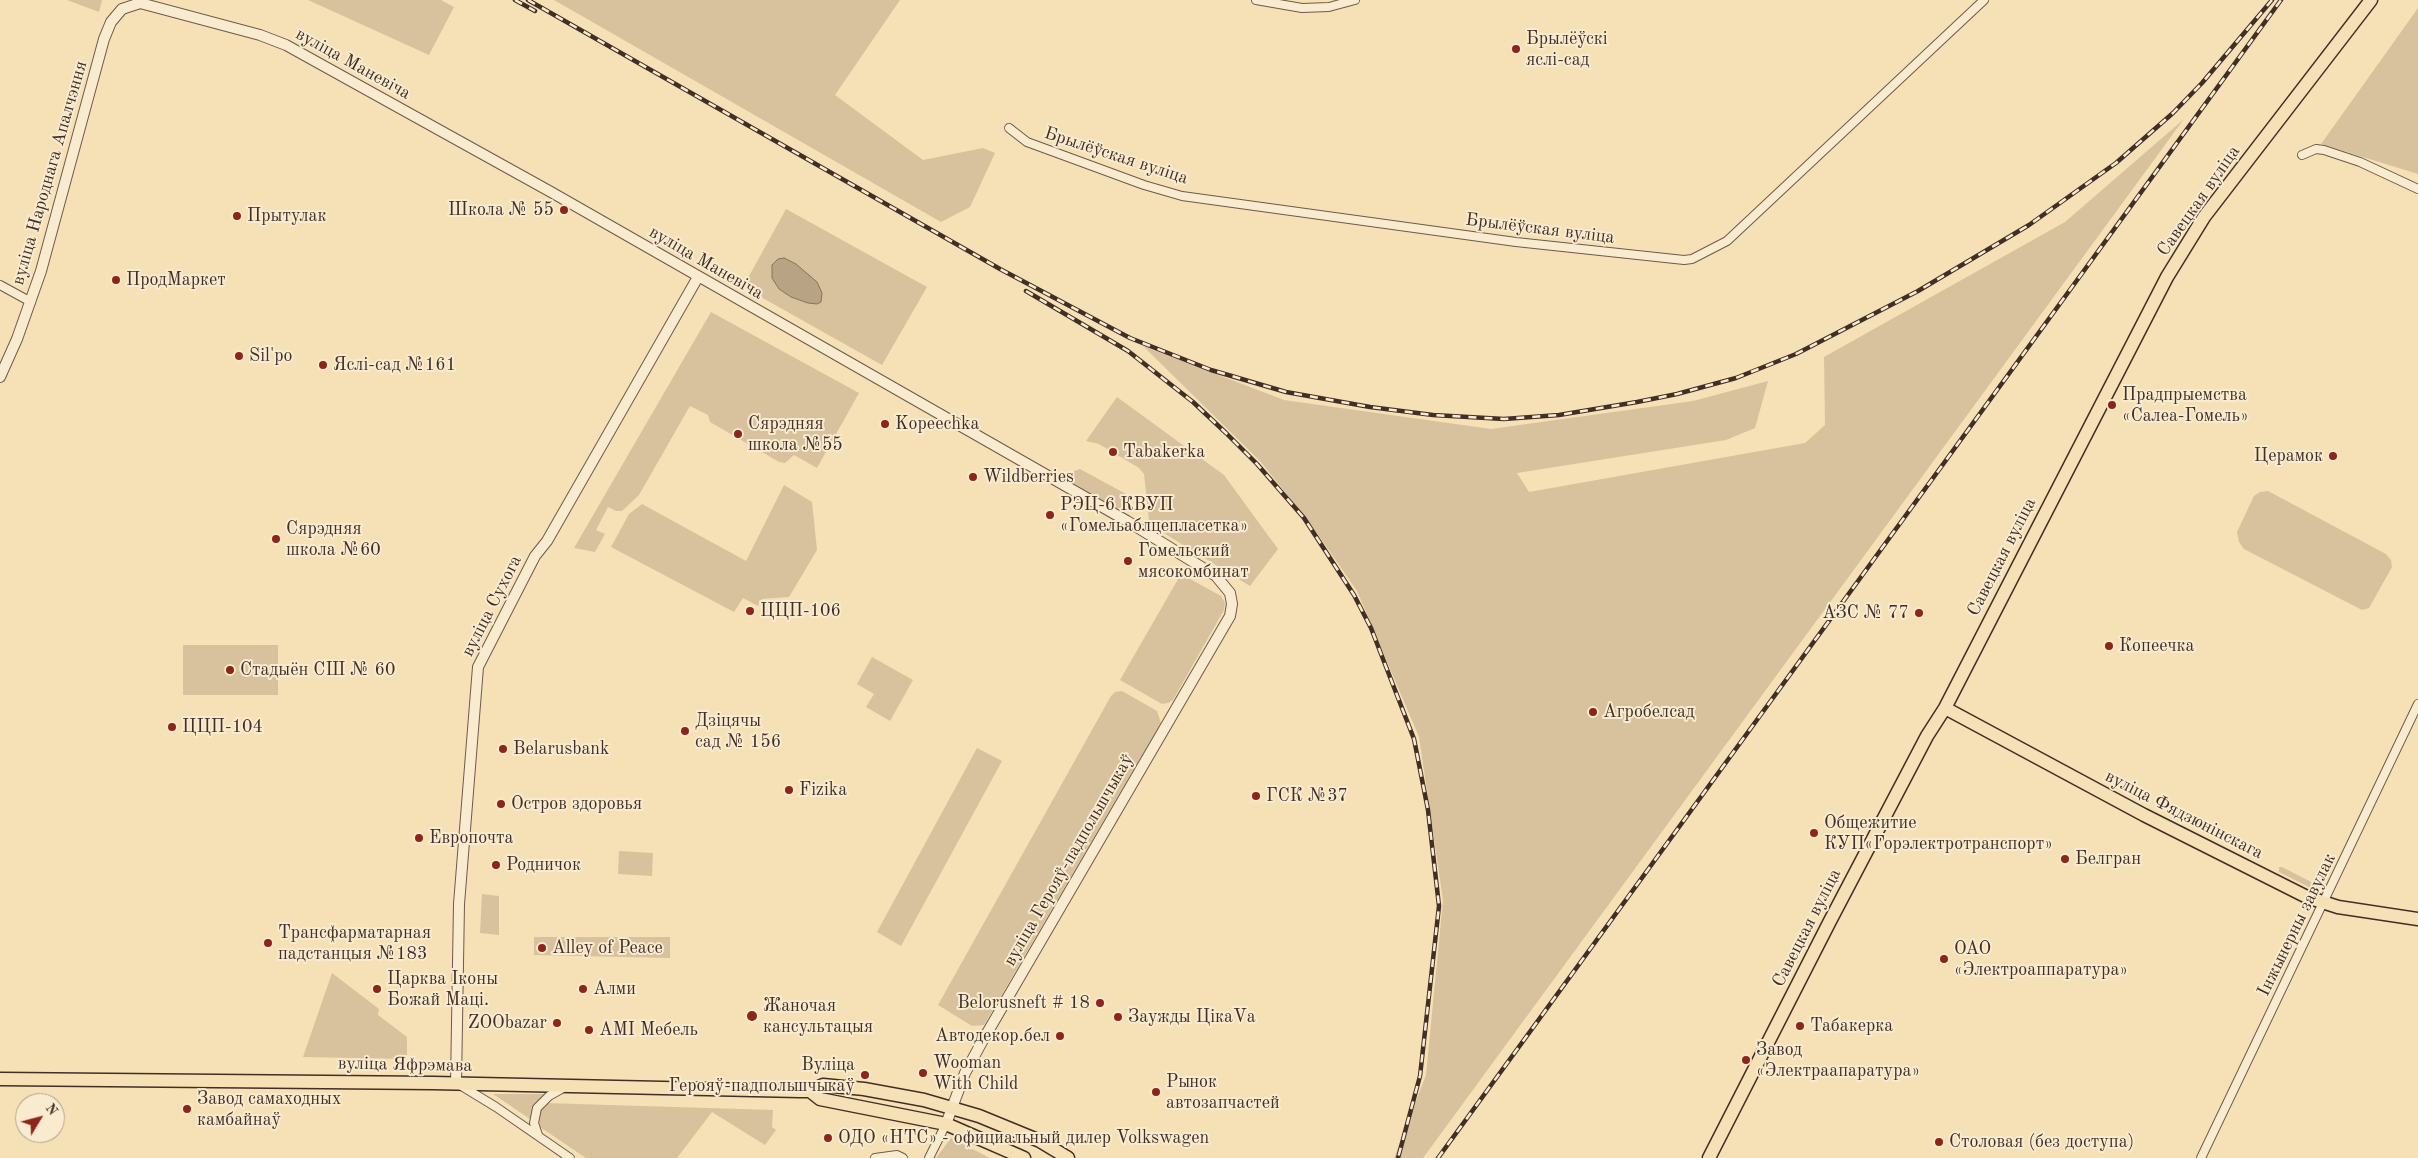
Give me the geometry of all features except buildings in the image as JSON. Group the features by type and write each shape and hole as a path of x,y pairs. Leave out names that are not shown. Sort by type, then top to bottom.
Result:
{"main road":[{"name":"Савецкая вуліца","path":"1710,1158 1830,921 1927,736 1945,708 2142,322 2176,260 2204,216 2371,0"},
{"name":"вуліца Фядзюнінскага","path":"1945,708 2144,815 2323,903 2418,919"},
{"name":"вуліца Яфрэмава","path":"0,1079 456,1083 810,1091 823,1085 864,1089 924,1100 1009,1126 1040,1141 1068,1158"},
{"name":"вуліца Яфрэмава","path":"810,1091 820,1099 946,1124 1024,1158"}],"street":[{"path":"1256,0 1302,8 1318,8 1355,0"},
{"name":"Брылёўская вуліца","path":"1009,128 1027,142 1144,185 1182,196 1516,242 1692,259 1727,241 1984,0"},
{"name":"вуліца Маневіча","path":"122,8 140,3 260,35 286,45 551,192 1202,566 1225,585 1232,604 1230,616"},
{"name":"вуліца Народнага Апалчэння","path":"0,377 31,302 72,162 104,38 111,22 122,8"},
{"path":"2302,155 2316,149 2324,150 2360,162 2418,189"},
{"name":"вуліца Сухога","path":"456,1083 458,904 478,667 536,556 547,541 698,277"},
{"path":"0,285 31,302"},
{"name":"вуліца Герояў-падпольшчыкаў","path":"946,1124 950,1108 965,1073 988,1031 1230,616"},
{"name":"Інжынерны завулак","path":"2201,1158 2418,704"},
{"path":"456,1083 540,1136 570,1158"},
{"path":"540,1136 534,1123 537,1108 549,1096 570,1085"},
{"path":"929,1158 946,1124"},
{"path":"875,1158 897,1155 902,1158"}],"shaded area":[{"path":"67,0 102,0 99,12"},
{"path":"308,0 441,0 454,7 429,55"},
{"path":"554,0 900,0 835,95 923,160 983,148 995,153 970,207 941,222"},
{"path":"2418,8 2418,174 2321,144 2366,81"},
{"path":"2184,119 1423,1158 1394,1158 1426,1075 1443,900 1419,737 1357,591 1310,523 1260,461 1143,346 1284,400 1491,429 1693,401 1768,381 1755,428 1726,440 1517,473 1529,492 1805,443 1825,425 1824,357 2065,222"},
{"path":"786,209 927,287 882,365 743,287"},
{"path":"784,258 796,264 817,282 822,293 821,302 817,304 808,303 791,297 779,289 772,278 772,265 778,259"},
{"path":"711,312 859,393 817,468 794,455 785,463 779,462 710,422 708,415 690,406 639,495 622,511 616,511 608,507 596,530 605,534 595,552 574,548"},
{"path":"1117,397 1224,475 1278,549 1250,586 1154,527 1149,520 1144,474 1139,468 1099,444 1086,441"},
{"path":"1080,469 1126,494 1127,501 1123,508 1116,508 1073,483 1074,471"},
{"path":"784,485 812,502 817,550 789,597 762,599 758,606 743,598 734,612 611,547 629,514 642,504 746,561"},
{"path":"2268,491 2386,554 2391,560 2392,567 2369,608 2362,610 2244,549 2239,542 2237,532 2254,496 2260,492"},
{"path":"1181,574 1221,596 1225,603 1224,610 1173,700 1162,704 1120,680"},
{"name":"Стадыён СШ № 60","path":"183,645 278,645 278,695 183,695"},
{"path":"872,657 913,680 890,721 866,707 874,694 857,684"},
{"path":"1122,691 1157,711 1161,723 984,1025 972,1026 938,1005 1111,696 1115,692"},
{"path":"977,748 1002,761 901,946 877,932"},
{"path":"619,851 653,853 652,876 618,874"},
{"path":"2279,867 2319,886 2320,890 2317,891 2279,872"},
{"path":"482,894 499,896 499,935 480,933"},
{"path":"534,937 670,937 670,958 534,955"},
{"path":"332,973 379,1009 378,1015 407,1037 407,1059 303,1057"},
{"path":"493,1094 546,1094 534,1105 530,1119"},
{"path":"544,1103 773,1110 772,1127 776,1130 765,1145 712,1112 677,1158 586,1158 540,1127 538,1119 539,1110"},
{"path":"951,1138 990,1158 936,1158"}],"railway":[{"path":"515,0 535,11"},
{"path":"528,0 1000,269 1130,338 1211,370 1286,392 1370,407 1433,415 1504,419 1559,415 1637,402 1677,394 1736,378 1796,354 1918,291 2029,225 2116,163 2173,113 2202,83 2272,0"},
{"path":"1438,1158 2281,0"},
{"path":"1026,291 1128,351 1193,402 1226,433 1257,464 1304,518 1354,595 1371,628 1414,739 1428,810 1439,906 1420,1076 1398,1158"}],"place":[{"name":"Брылёўскі яслі-сад","path":"1516,49"},
{"name":"Школа № 55","path":"564,210"},
{"name":"Прытулак","path":"237,216"},
{"name":"ПродМаркет","path":"116,280"},
{"name":"Sil'po","path":"239,356"},
{"name":"Яслі-сад №161","path":"323,365"},
{"name":"Прадпрыемства «Салеа-Гомель»","path":"2112,405"},
{"name":"Kopeechka","path":"885,424"},
{"name":"Сярэдняя школа №55","path":"738,434"},
{"name":"Tabakerka","path":"1113,452"},
{"name":"Церамок","path":"2333,456"},
{"name":"Wildberries","path":"973,477"},
{"name":"РЭЦ-6 КВУП «Гомельаблцепласетка»","path":"1050,515"},
{"name":"Сярэдняя школа №60","path":"276,539"},
{"name":"Гомельский мясокомбинат","path":"1128,561"},
{"name":"ЦЦП-106","path":"750,611"},
{"name":"АЗС № 77","path":"1919,613"},
{"name":"Копеечка","path":"2109,646"},
{"name":"Стадыён СШ № 60","path":"230,670"},
{"name":"Агробелсад","path":"1593,712"},
{"name":"ЦЦП-104","path":"172,727"},
{"name":"Дзіцячы сад № 156","path":"685,731"},
{"name":"Belarusbank","path":"503,749"},
{"name":"Fizika","path":"789,790"},
{"name":"ГСК №37","path":"1256,796"},
{"name":"Остров здоровья","path":"501,804"},
{"name":"Общежитие КУП«Горэлектротранспорт»","path":"1814,833"},
{"name":"Европочта","path":"419,838"},
{"name":"Белгран","path":"2065,859"},
{"name":"Родничок","path":"496,865"},
{"name":"Трансфарматарная падстанцыя №183","path":"268,943"},
{"name":"Alley of Peace","path":"542,948"},
{"name":"ОАО «Электроаппаратура»","path":"1944,959"},
{"name":"Царква Іконы Божай Маці.","path":"377,989"},
{"name":"Алми","path":"583,989"},
{"name":"Belorusneft # 18","path":"1100,1003"},
{"name":"Жаночая кансультацыя","path":"752,1016"},
{"name":"Заужды ЦікаVа","path":"1118,1017"},
{"name":"ZOObazar","path":"557,1023"},
{"name":"Табакерка","path":"1800,1026"},
{"name":"AMI Мебель","path":"589,1030"},
{"name":"Автодекор.бел","path":"1060,1036"},
{"name":"Завод «Электраапаратура»","path":"1746,1060"},
{"name":"Wooman With Child","path":"923,1073"},
{"name":"Вуліца Герояў-падпольшчыкаў","path":"865,1075"},
{"name":"Рынок автозапчастей","path":"1156,1092"},
{"name":"Завод самаходных камбайнаў","path":"187,1109"},
{"name":"ОДО «НТС» - официальный дилер Volkswagen","path":"828,1138"},
{"name":"Столовая (без доступа)","path":"1939,1142"}]}
